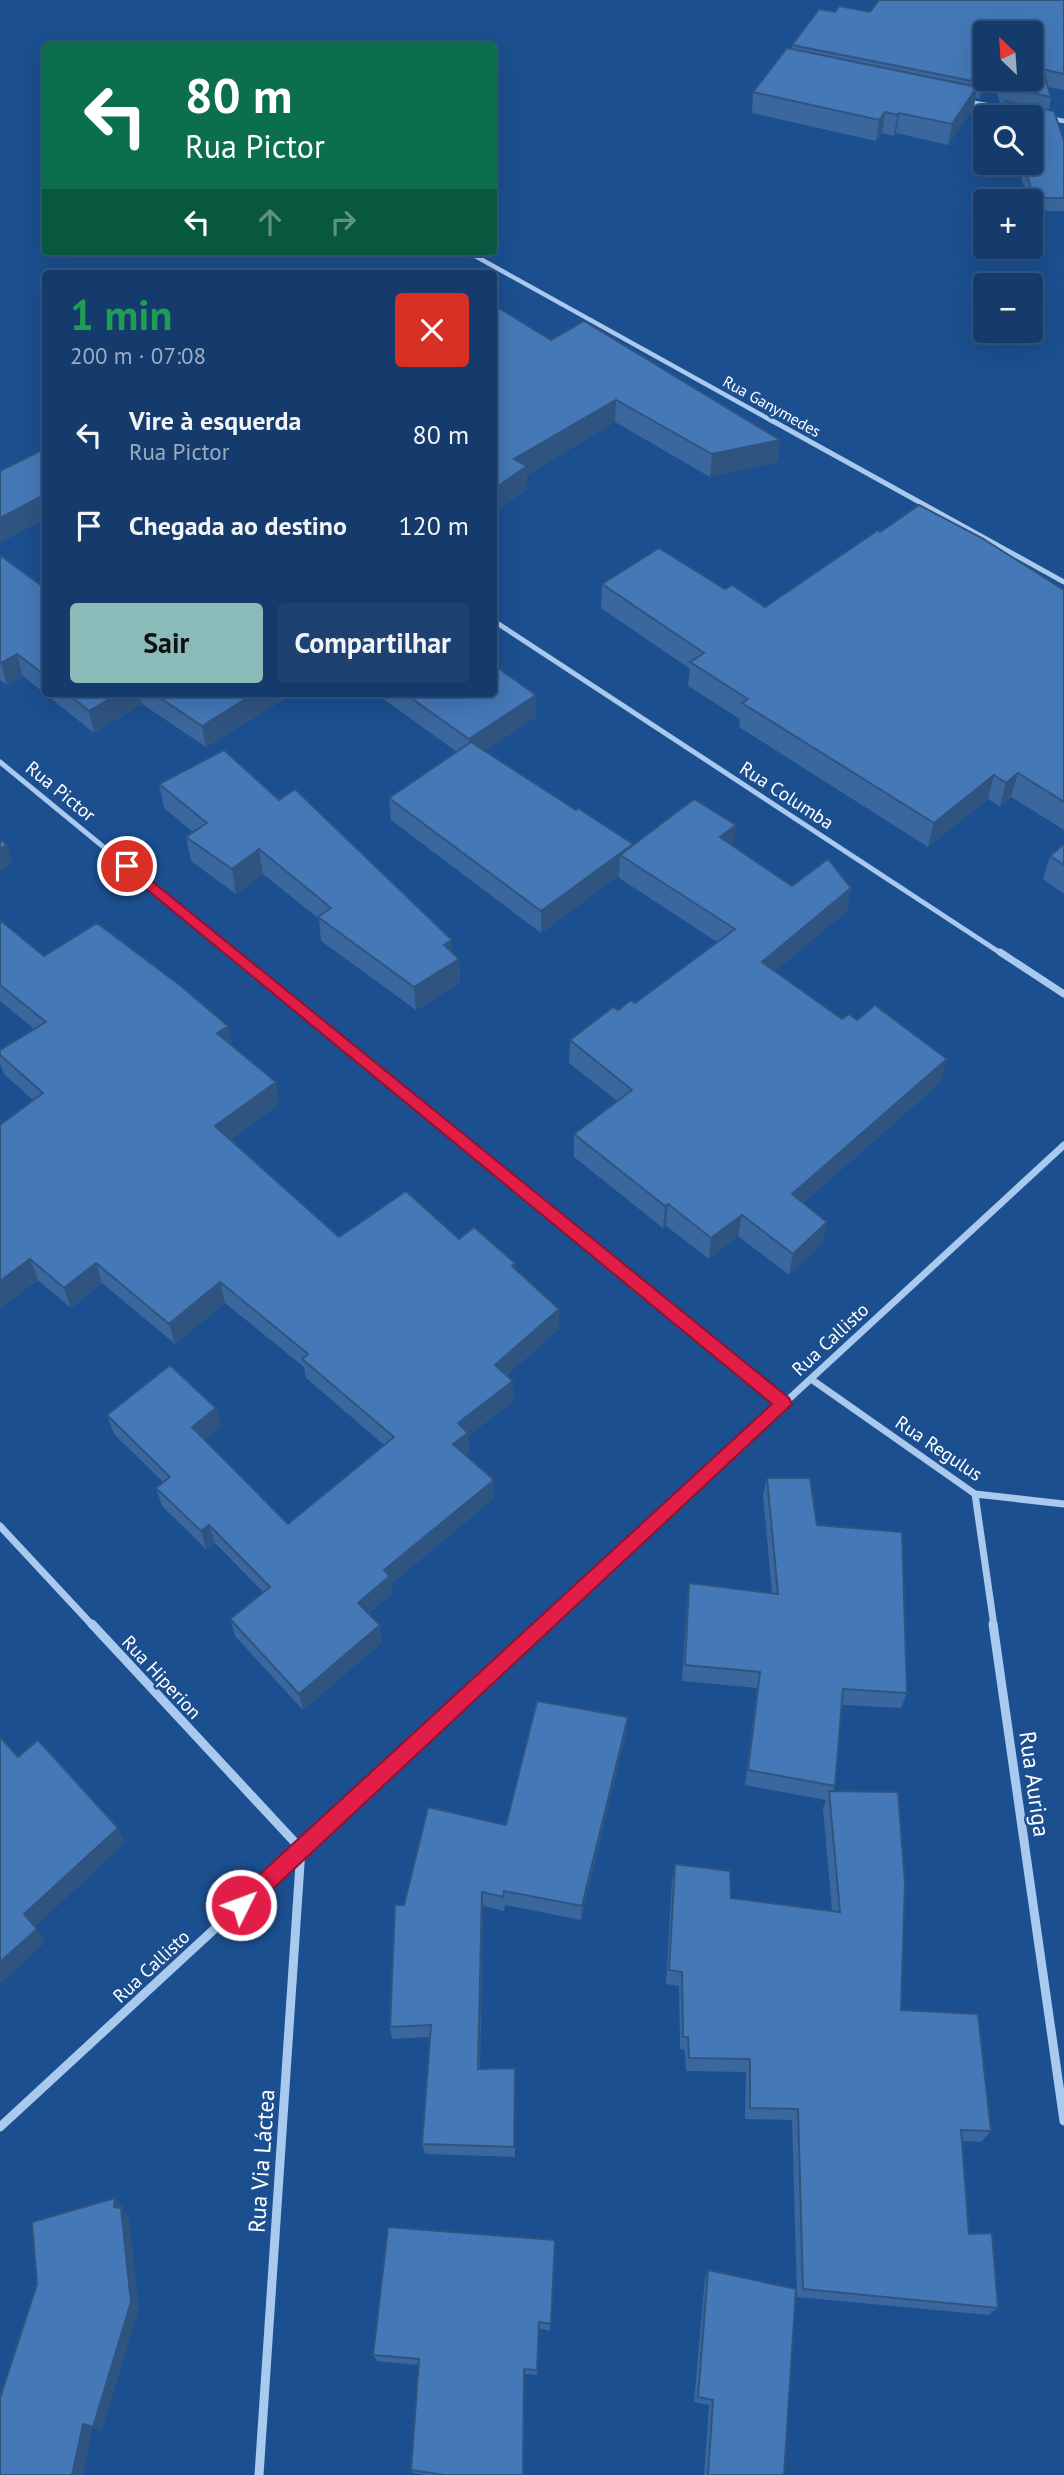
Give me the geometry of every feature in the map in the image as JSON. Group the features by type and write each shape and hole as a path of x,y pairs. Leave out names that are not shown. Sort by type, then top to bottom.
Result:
{"street":[{"path":"958,99 986,105"},
{"path":"1043,117 1064,121"},
{"name":"Rua Ganymedes","path":"475,256 1064,582"},
{"name":"Rua Columba","path":"497,623 1064,994"},
{"name":"Rua Pictor","path":"0,762 783,1404"},
{"name":"Rua Callisto","path":"0,2127 1064,1144"},
{"name":"Rua Regulus","path":"811,1379 975,1494 1064,1504"},
{"name":"Rua Auriga","path":"975,1494 1064,2121"},
{"name":"Rua Hiperion","path":"0,1526 301,1849"},
{"name":"Rua Via Láctea","path":"259,2475 301,1849"}],"building":[{"path":"879,0 1064,0 1064,74 1043,69 1043,21 973,21 973,81 792,45 819,9 835,12 839,6 870,12"},
{"path":"787,48 973,86 974,91 952,124 885,112 879,120 753,92"},
{"path":"1043,72 1051,97 1022,91 1043,91"},
{"path":"1005,101 1025,105 1006,105"},
{"path":"1043,109 1054,111 1064,141 1064,198 1043,198 1043,189 1031,189 1027,175 1043,175"},
{"path":"497,307 551,340 584,321 780,440 712,454 616,400 514,459 527,466 497,487"},
{"path":"42,450 42,496 0,518 0,471"},
{"path":"919,505 982,538 1064,590 1064,802 1018,773 1006,783 994,775 934,823 742,703 748,699 690,662 704,653 602,584 659,548 725,589 732,585 765,607"},
{"path":"0,555 42,586 42,673 17,654 0,662"},
{"path":"497,667 536,695 469,739 410,697 497,697"},
{"path":"72,697 112,697 89,711"},
{"path":"159,697 249,697 202,726"},
{"path":"471,742 633,844 541,911 389,798"},
{"path":"224,750 279,800 295,789 452,940 444,945 459,959 414,987 318,917 331,908 259,849 232,869 186,837 207,823 159,784"},
{"path":"694,799 736,825 720,837 792,886 828,859 851,888 762,962 842,1019 849,1014 857,1020 875,1005 947,1059 792,1194 827,1222 793,1254 742,1215 711,1238 668,1204 665,1206 574,1134 632,1090 570,1040 613,1007 618,1010 631,1000 635,1003 735,929 620,855"},
{"path":"0,839 7,845 0,849"},
{"path":"1064,844 1064,865 1050,856"},
{"path":"0,920 44,956 97,923 181,986 228,1026 217,1033 276,1082 215,1126 339,1237 406,1191 459,1239 474,1227 515,1263 512,1266 559,1309 495,1365 513,1381 458,1423 468,1433 453,1444 494,1480 384,1570 390,1576 358,1603 380,1625 299,1694 230,1619 270,1587 209,1525 201,1531 156,1488 170,1477 107,1415 170,1365 216,1408 192,1427 288,1524 394,1437 302,1359 308,1354 220,1282 169,1324 96,1263 64,1288 30,1259 0,1281 0,1125 43,1093 0,1055 0,1050 46,1022 0,985"},
{"path":"767,1478 810,1478 817,1525 902,1532 907,1693 843,1689 835,1786 748,1770 760,1672 685,1665 689,1583 778,1594"},
{"path":"537,1701 628,1717 582,1906 504,1891 503,1897 482,1892 478,2069 515,2068 514,2147 422,2144 431,2025 390,2027 395,1905 404,1905 428,1807 506,1825"},
{"path":"0,1737 18,1757 38,1740 118,1828 24,1914 37,1929 0,1962"},
{"path":"829,1791 898,1792 905,1884 901,2010 978,2014 991,2131 961,2130 969,2234 992,2233 998,2308 803,2289 798,2109 750,2108 750,2059 689,2058 688,2037 683,2037 682,1972 669,1970 675,1864 730,1871 731,1898 840,1912"},
{"path":"115,2198 114,2207 121,2208 131,2302 93,2427 83,2424 72,2475 0,2475 0,2398 37,2284 32,2222"},
{"path":"388,2227 555,2240 551,2324 539,2322 537,2370 524,2369 523,2475 444,2475 411,2470 419,2359 373,2355"},
{"path":"708,2270 796,2289 784,2475 708,2475 713,2400 698,2397"}],"route":[{"path":"127,866 783,1404 241,1905"}]}
